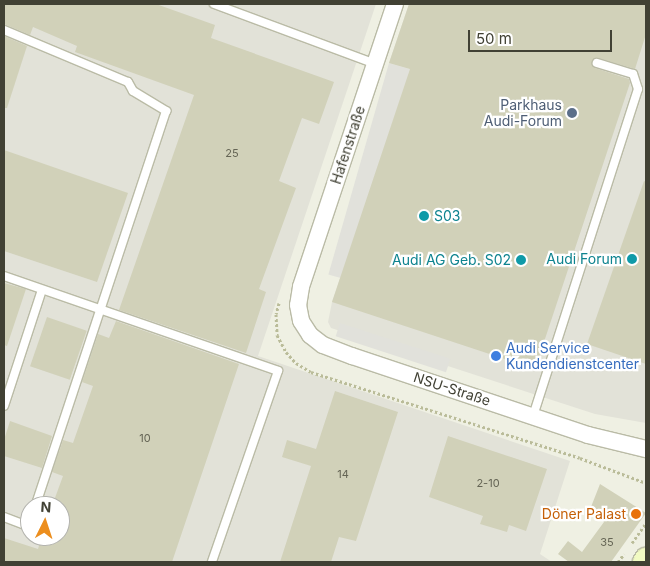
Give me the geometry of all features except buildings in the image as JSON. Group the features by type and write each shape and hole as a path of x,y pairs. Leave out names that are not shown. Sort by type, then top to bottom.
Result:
{"street":[{"name":"Hafenstraße","path":"301,287 395,4"},
{"name":"NSU-Straße","path":"301,287 298,305 301,321 310,335 323,345 588,435 646,449"}],"lane":[{"path":"214,4 375,64"},
{"path":"4,30 128,82 133,92 166,110 38,496"},
{"path":"533,416 638,88 633,74 597,63"},
{"path":"4,276 278,371 212,562"},
{"path":"4,406 42,290"},
{"path":"4,517 20,523"}],"path":[{"path":"282,296 276,314 277,335 286,352 296,363 311,372 580,458 646,483"},
{"path":"292,368 296,363"}],"shaded area":[{"path":"4,4 376,4 258,356 570,461 540,554 552,562 4,562"},
{"path":"409,4 646,4 646,423 595,414 331,328 328,322 332,302 410,69 389,63"},
{"path":"389,63 410,69 350,281 328,274"},
{"path":"340,323 450,359 446,372 336,336"}],"place":[{"name":"Parkhaus Audi-Forum","path":"572,113"},
{"name":"S03","path":"424,216"},
{"name":"Audi Forum","path":"632,259"},
{"name":"Audi AG Geb. S02","path":"521,260"},
{"name":"Audi Service Kundendienstcenter","path":"496,356"},
{"name":"Döner Palast","path":"636,514"}]}
